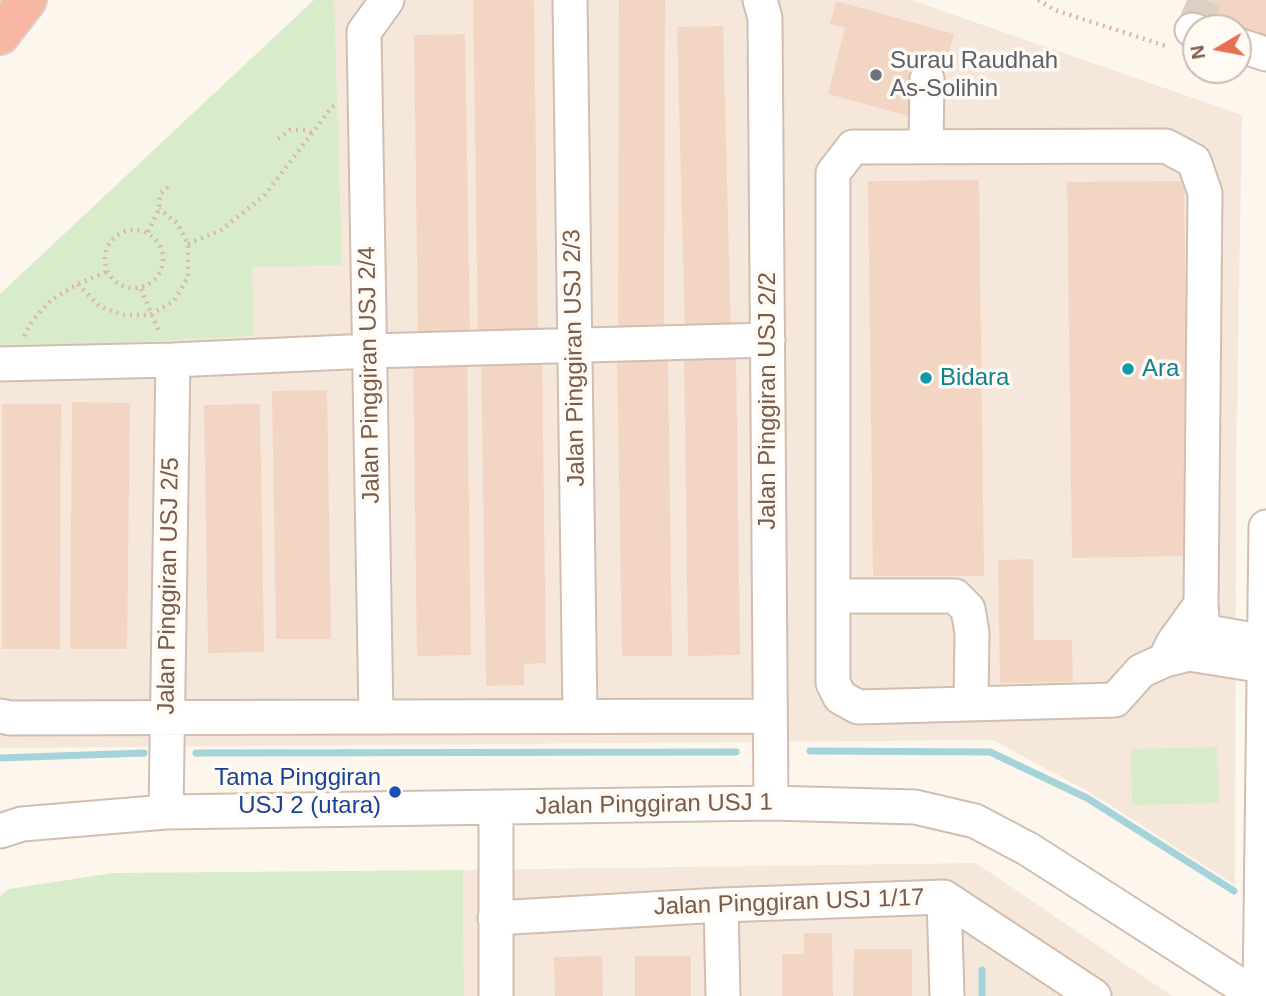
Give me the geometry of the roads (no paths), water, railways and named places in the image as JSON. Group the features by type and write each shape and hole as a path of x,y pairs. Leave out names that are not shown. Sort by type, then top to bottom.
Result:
{"highway":[{"path":"0,35 27,0"}],"street":[{"name":"Jalan Pinggiran USJ 2/4","path":"376,717 364,32 387,0"},
{"name":"Jalan Pinggiran USJ 2/3","path":"570,0 580,716"},
{"name":"Jalan Pinggiran USJ 2/2","path":"760,0 765,18 771,803"},
{"path":"926,147 927,79"},
{"path":"1166,146 1194,161 1205,193 1201,604 1203,631 1264,654 1189,654 1165,660 1141,671 1115,700 858,707 840,697 833,684 833,173 853,147 1166,146"},
{"path":"10,364 768,340"},
{"name":"Jalan Pinggiran USJ 2/5","path":"166,812 173,360"},
{"path":"1258,996 1266,527"},
{"path":"833,596 955,596 968,609 972,633 971,703"},
{"path":"1165,660 1173,643 1201,604"},
{"path":"0,716 770,716"},
{"name":"Jalan Pinggiran USJ 1","path":"0,831 22,824 166,812 771,803 915,807 975,821 1028,849 1258,996"},
{"path":"496,807 496,996"},
{"path":"944,897 947,996"},
{"name":"Jalan Pinggiran USJ 1/17","path":"495,918 721,905 944,897 1094,996"},
{"path":"721,905 723,996"}],"waterway":[{"path":"810,751 990,752 1087,798 1234,891"},
{"path":"196,753 736,752"},
{"path":"0,758 144,753"},
{"path":"982,970 982,996"}],"tunnel":[{"path":"1199,14 1205,0"}],"place":[{"name":"Surau Raudhah As-Solihin","path":"876,75"},
{"name":"Ara","path":"1128,369"},
{"name":"Bidara","path":"926,378"},
{"name":"Tama Pinggiran USJ 2 (utara)","path":"395,792"}]}
